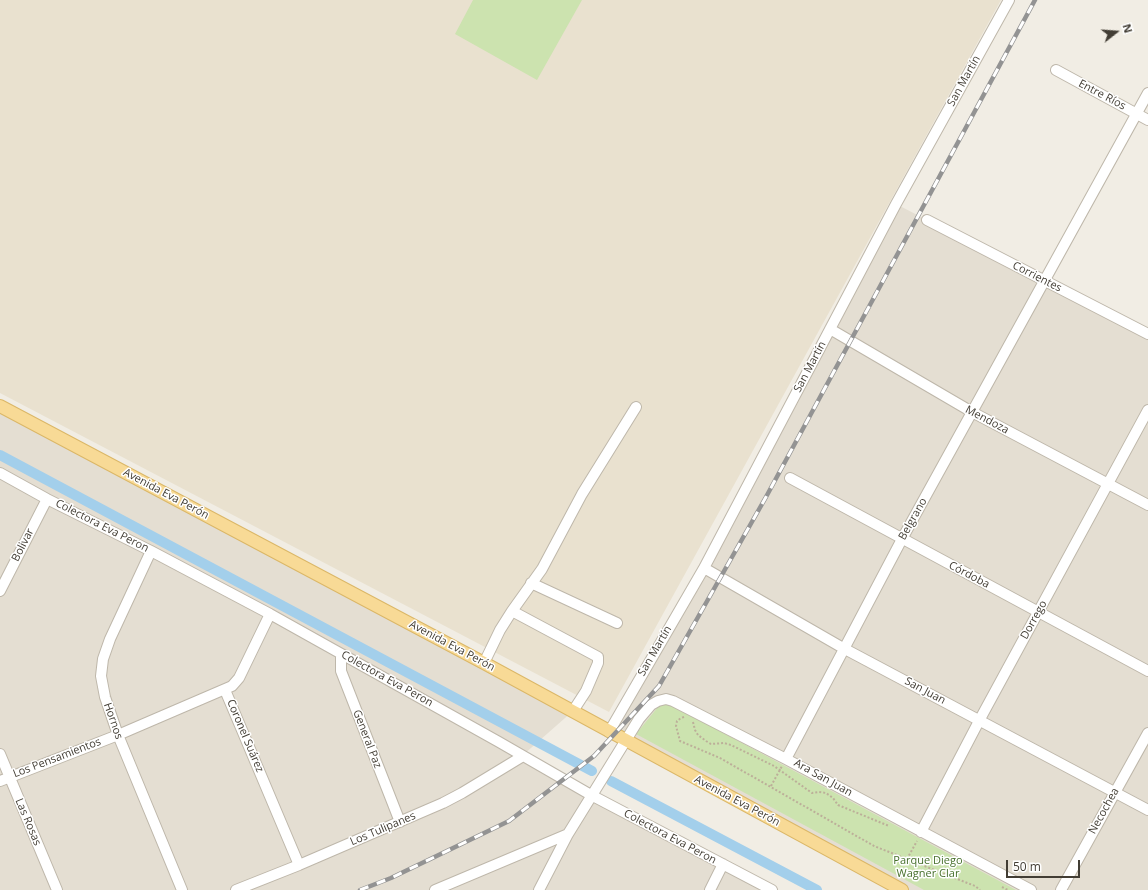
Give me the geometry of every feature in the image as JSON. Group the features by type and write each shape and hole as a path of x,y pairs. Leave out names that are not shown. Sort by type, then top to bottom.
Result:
{"main road":[{"name":"Avenida Eva Perón","path":"0,406 484,663 902,890"}],"street":[{"name":"San Martín","path":"609,732 704,568 896,204 1009,0"},
{"name":"Entre Ríos","path":"1056,70 1148,120"},
{"name":"Belgrano","path":"786,759 843,648 902,539 1148,93"},
{"name":"Corrientes","path":"927,220 1148,334"},
{"name":"Mendoza","path":"830,329 972,412 1148,505"},
{"path":"484,663 500,630 542,569 582,494 636,407"},
{"name":"Dorrego","path":"921,832 979,721 1148,410"},
{"name":"Colectora Eva Peron","path":"0,474 270,614 591,795 772,890"},
{"name":"Córdoba","path":"790,478 1148,671"},
{"name":"Bolivar","path":"0,591 47,499"},
{"name":"Hornos","path":"151,551 110,639 103,660 101,676 105,697 118,735 182,890"},
{"name":"San Juan","path":"704,568 843,648 1148,810"},
{"path":"531,583 617,623"},
{"path":"512,611 598,657 598,663 586,691 573,711"},
{"name":"Coronel Suárez","path":"270,614 239,678 226,690 299,865"},
{"name":"General Paz","path":"341,654 341,671 400,822"},
{"name":"Los Pensamientos","path":"5,779 118,735 226,690"},
{"name":"Ara San Juan","path":"625,740 639,719 651,705 658,700 666,699 673,701 786,759 1031,890"},
{"name":"Necochea","path":"1061,890 1148,733"},
{"path":"539,890 568,834 625,740"},
{"name":"Las Rosas","path":"0,754 5,779 57,890"},
{"name":"Los Tulipanes","path":"236,890 299,865 443,803 523,756"},
{"path":"435,890 568,834"},
{"path":"710,890 723,864"}],"path":[{"path":"688,718 681,718 677,721 676,726 680,741 720,758 874,846 975,886 980,890"},
{"path":"692,720 698,735 711,744 724,743 731,745 774,766 812,793 826,793 833,798 838,805 890,826"},
{"path":"771,786 786,759"},
{"path":"907,859 921,832"},
{"path":"1001,886 1008,890"}],"shaded area":[{"path":"0,0 1001,0 609,712 0,393"},
{"path":"896,204 1148,334 1148,890 902,890 609,732 704,568"},
{"path":"0,406 573,711 523,755 772,890 0,890"}],"green space":[{"path":"473,0 582,0 537,80 455,34"},
{"name":"Parque Diego Wagner Clar","path":"666,704 675,707 1016,890 924,890 636,734 658,707"}],"waterway":[{"path":"0,455 592,771"},
{"path":"611,781 817,890"}],"railway":[{"path":"360,890 391,878 509,821 594,756 659,686 766,497 1035,0"}]}
